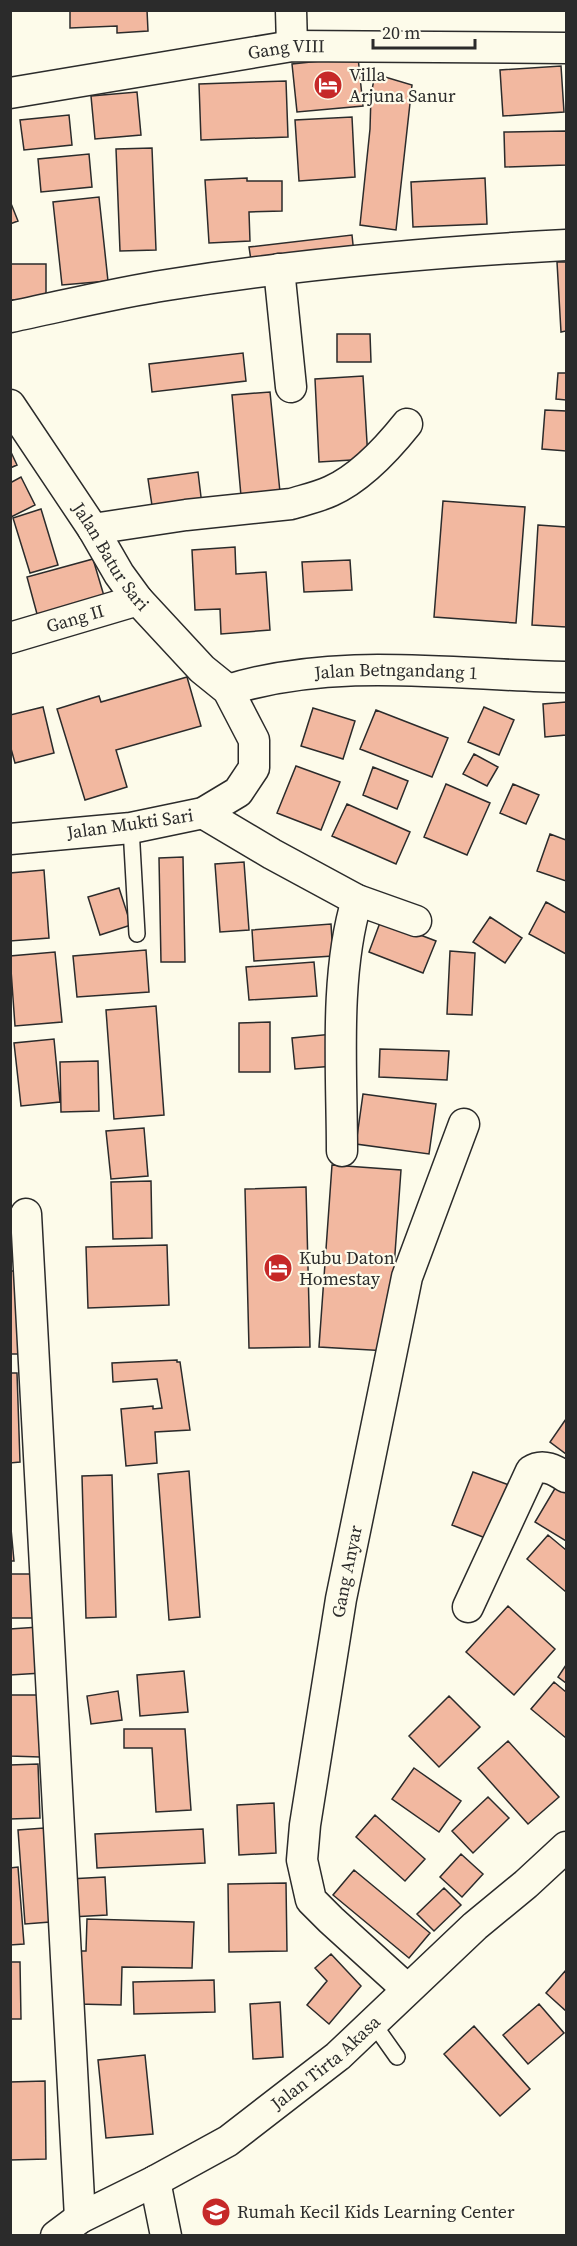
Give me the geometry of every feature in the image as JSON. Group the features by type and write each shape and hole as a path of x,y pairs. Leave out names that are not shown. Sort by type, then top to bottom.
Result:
{"street":[{"path":"291,10 292,46"},
{"name":"Gang VIII","path":"10,93 292,46 567,48"},
{"path":"10,317 165,285 279,269 441,251 567,245"},
{"path":"279,269 291,387"},
{"name":"Jalan Batur Sari","path":"11,406 138,600 202,669 228,690"},
{"path":"93,529 186,515 291,504 332,491 359,472 393,441 407,424"},
{"name":"Gang II","path":"10,638 138,600"},
{"name":"Jalan Betngandang 1","path":"228,690 253,682 359,669 567,677"},
{"name":"Jalan Mukti Sari","path":"10,839 131,828 203,813 238,792 255,768 254,740 228,690"},
{"path":"203,813 357,900 416,921"},
{"path":"342,1151 342,982 357,900"},
{"name":"Gang Anyar","path":"407,1989 311,1900 302,1860 305,1825 341,1599 407,1277 464,1124"},
{"path":"26,1214 80,2218"},
{"path":"468,1607 531,1471 538,1467 545,1467 567,1477"},
{"name":"Jalan Tirta Akasa","path":"56,2235 80,2218 228,2141 338,2056 475,1926 565,1851"},
{"path":"155,2181 166,2235"}],"lane":[{"path":"131,828 137,934"},
{"path":"373,2023 397,2057"}],"building":[{"path":"70,10 147,10 148,31 117,33 117,26 70,28"},
{"name":"Villa Arjuna Sanur","path":"358,57 363,106 297,112 292,64"},
{"path":"561,66 564,112 503,116 500,70"},
{"path":"375,74 412,85 396,230 360,225 370,129 371,95"},
{"path":"286,81 288,137 201,140 199,84"},
{"path":"137,92 141,135 95,139 91,96"},
{"path":"69,115 72,145 24,150 20,120"},
{"path":"352,117 355,177 299,181 295,120"},
{"path":"566,131 566,165 505,167 504,132"},
{"path":"152,148 156,250 120,251 116,149"},
{"path":"89,154 92,187 41,192 38,159"},
{"path":"247,178 247,181 282,181 282,211 249,212 250,241 209,243 205,180"},
{"path":"485,178 487,224 413,227 411,182"},
{"path":"99,197 108,281 62,285 53,202"},
{"path":"10,201 18,221 10,224"},
{"path":"352,235 354,254 252,267 249,247"},
{"path":"557,262 566,262 566,331 561,332"},
{"path":"10,264 46,264 46,300 10,300"},
{"path":"337,334 370,334 371,362 337,362"},
{"path":"243,353 246,381 152,392 149,364"},
{"path":"558,373 566,373 566,400 556,399"},
{"path":"363,376 368,459 319,462 315,379"},
{"path":"270,392 280,492 241,496 232,395"},
{"path":"545,410 566,411 566,451 542,449"},
{"path":"10,450 17,465 10,468"},
{"path":"198,472 202,505 153,512 148,479"},
{"path":"21,477 35,505 11,517 10,483"},
{"path":"443,501 525,507 516,623 434,617"},
{"path":"41,509 58,565 30,573 13,518"},
{"path":"538,525 566,527 566,627 532,625"},
{"path":"235,547 236,574 266,572 270,630 221,634 220,609 195,610 192,550"},
{"path":"93,559 107,606 40,625 27,577"},
{"path":"350,560 352,590 304,592 302,562"},
{"path":"187,677 201,726 116,750 127,787 85,800 57,709 99,696 101,702"},
{"path":"566,702 566,735 545,737 543,704"},
{"path":"43,707 54,753 15,763 10,745 10,715"},
{"path":"484,707 514,720 499,755 468,742"},
{"path":"313,708 355,721 343,759 301,746"},
{"path":"376,710 448,738 432,777 360,749"},
{"path":"474,754 498,767 487,786 463,774"},
{"path":"296,766 340,782 321,830 277,813"},
{"path":"373,767 408,781 397,809 363,795"},
{"path":"446,784 490,803 467,855 424,837"},
{"path":"513,784 539,795 526,824 500,813"},
{"path":"347,804 410,832 396,864 332,836"},
{"path":"550,834 566,840 566,881 537,871"},
{"path":"183,857 185,962 161,962 159,858"},
{"path":"244,862 249,930 220,932 215,864"},
{"path":"44,870 49,938 10,941 10,873"},
{"path":"119,888 131,925 100,935 88,897"},
{"path":"546,902 566,913 566,954 529,934"},
{"path":"490,917 522,938 505,963 473,942"},
{"path":"381,920 436,941 423,973 369,952"},
{"path":"331,924 333,956 254,961 252,930"},
{"path":"146,950 149,992 77,997 73,956"},
{"path":"450,951 475,953 472,1015 447,1014"},
{"path":"55,952 62,1022 15,1026 10,956"},
{"path":"314,962 317,996 249,1000 246,967"},
{"path":"156,1006 164,1115 114,1119 106,1010"},
{"path":"270,1022 270,1072 239,1072 239,1023"},
{"path":"333,1034 335,1066 295,1069 292,1038"},
{"path":"54,1039 60,1102 21,1106 14,1043"},
{"path":"380,1049 449,1051 447,1080 379,1077"},
{"path":"98,1061 99,1111 61,1112 60,1062"},
{"path":"363,1094 436,1104 429,1154 356,1144"},
{"path":"144,1128 148,1176 111,1179 106,1131"},
{"path":"332,1165 401,1170 388,1351 319,1347"},
{"path":"151,1181 152,1238 113,1239 111,1182"},
{"name":"Kubu Daton Homestay","path":"306,1187 310,1347 249,1348 245,1189"},
{"path":"167,1245 169,1305 88,1308 86,1247"},
{"path":"10,1271 20,1271 22,1354 10,1354"},
{"path":"177,1360 180,1362 190,1430 155,1432 157,1463 126,1466 121,1409 153,1406 153,1409 162,1408 157,1379 113,1382 112,1363"},
{"path":"10,1373 17,1373 20,1462 10,1463"},
{"path":"566,1419 566,1454 550,1442"},
{"path":"189,1471 200,1617 169,1620 158,1474"},
{"path":"473,1472 509,1485 488,1539 452,1525"},
{"path":"112,1475 116,1617 86,1618 82,1476"},
{"path":"557,1485 566,1490 566,1541 535,1522"},
{"path":"10,1518 14,1561 10,1561"},
{"path":"548,1535 566,1550 566,1592 527,1559"},
{"path":"10,1574 34,1574 34,1618 10,1618"},
{"path":"508,1606 555,1649 514,1695 466,1652"},
{"path":"39,1627 42,1673 10,1675 10,1629"},
{"path":"566,1665 566,1683 558,1677"},
{"path":"184,1671 188,1712 140,1716 137,1675"},
{"path":"554,1682 566,1692 566,1738 531,1709"},
{"path":"118,1691 122,1720 91,1724 87,1696"},
{"path":"10,1695 39,1695 40,1757 10,1756"},
{"path":"449,1696 480,1727 439,1767 409,1736"},
{"path":"124,1729 185,1729 191,1810 156,1812 152,1748 124,1748"},
{"path":"508,1741 559,1797 528,1824 478,1768"},
{"path":"38,1764 40,1818 10,1819 10,1765"},
{"path":"414,1768 461,1801 439,1832 392,1799"},
{"path":"488,1797 509,1818 473,1853 452,1831"},
{"path":"274,1803 276,1853 239,1855 237,1805"},
{"path":"375,1815 425,1859 405,1881 356,1837"},
{"path":"44,1828 50,1922 25,1924 18,1830"},
{"path":"203,1829 205,1863 97,1868 95,1834"},
{"path":"461,1854 483,1874 462,1897 440,1877"},
{"path":"18,1867 24,1944 10,1945 10,1868"},
{"path":"354,1870 430,1933 409,1958 333,1895"},
{"path":"105,1877 107,1915 71,1917 69,1879"},
{"path":"286,1883 287,1951 229,1952 228,1884"},
{"path":"444,1888 461,1905 434,1931 417,1914"},
{"path":"87,1919 194,1922 192,1968 122,1967 121,2005 77,2004 78,1951 86,1951"},
{"path":"331,1954 361,1986 329,2024 307,2005 327,1981 315,1968"},
{"path":"10,1962 20,1962 21,2019 10,2019"},
{"path":"566,1970 566,2011 546,1993"},
{"path":"214,1980 215,2012 134,2014 133,1982"},
{"path":"280,2002 283,2057 253,2059 250,2004"},
{"path":"539,2004 564,2033 528,2064 503,2035"},
{"path":"474,2026 530,2089 500,2116 444,2054"},
{"path":"145,2055 153,2134 106,2138 98,2060"},
{"path":"45,2081 46,2159 10,2160 10,2082"}],"place":[{"name":"Villa Arjuna Sanur","path":"328,85"},
{"name":"Kubu Daton Homestay","path":"278,1268"},
{"name":"Rumah Kecil Kids Learning Center","path":"216,2212"}]}
